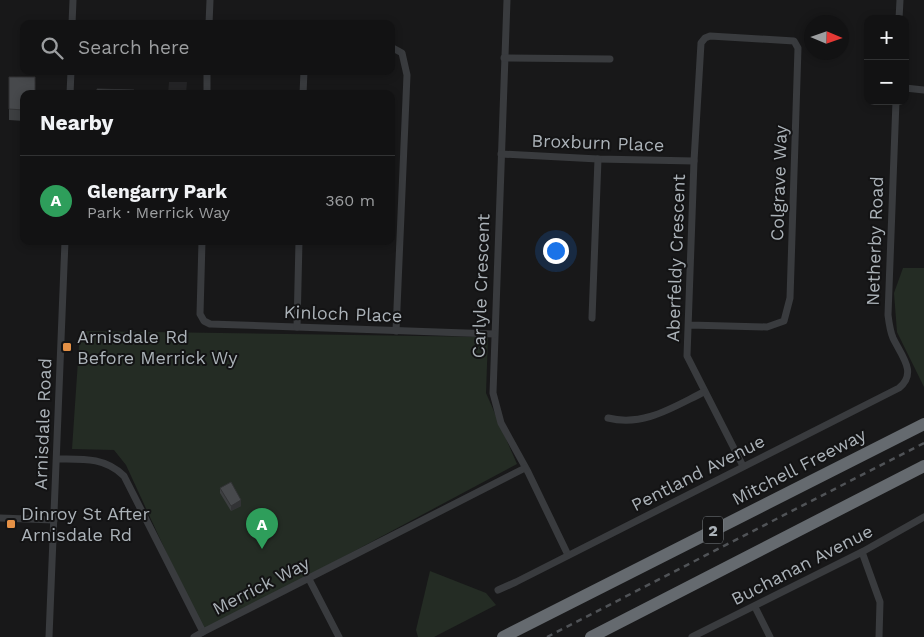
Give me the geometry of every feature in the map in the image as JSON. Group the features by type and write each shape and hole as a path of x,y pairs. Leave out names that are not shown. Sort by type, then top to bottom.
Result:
{"highway":[{"name":"Mitchell Freeway","path":"503,637 924,424"},
{"name":"2","path":"591,637 924,466"}],"street":[{"path":"72,20 73,0"},
{"path":"209,20 210,0"},
{"name":"Carlyle Crescent","path":"506,0 493,393 501,423 568,555"},
{"path":"899,15 900,0"},
{"name":"Colgrave Way","path":"689,325 767,327 784,321 790,298 798,48 794,41 710,36 705,38"},
{"name":"Aberfeldy Crescent","path":"705,38 701,43 694,161 687,356 744,466"},
{"path":"395,49 402,53 407,75 396,331"},
{"path":"504,58 610,59"},
{"path":"70,90 71,75"},
{"path":"207,75 207,90"},
{"path":"303,90 304,75"},
{"path":"909,88 924,90"},
{"name":"Netherby Road","path":"896,105 888,315 892,336 908,367 907,377"},
{"name":"Broxburn Place","path":"501,154 694,161"},
{"path":"592,318 598,159"},
{"name":"Arnisdale Road","path":"49,637 65,245"},
{"name":"Kinloch Place","path":"202,245 200,310 204,321 210,324 494,334"},
{"path":"297,327 299,245"},
{"name":"Pentland Avenue","path":"498,590 899,388 907,377"},
{"path":"608,418 627,421 645,419 704,392"},
{"name":"Merrick Way","path":"57,458 102,462 110,465 124,476 203,632 525,468"},
{"name":"Buchanan Avenue","path":"692,637 862,552 924,517"},
{"path":"0,518 54,520"},
{"path":"862,552 880,602 879,637"},
{"path":"309,579 339,637"},
{"path":"755,607 770,637"},
{"path":"194,637 203,632"}],"shaded area":[{"path":"169,82 187,82 186,90 168,90"},
{"path":"903,268 924,268 924,387 897,332 894,293"},
{"path":"80,331 488,337 486,393 517,464 203,632 126,465 114,450 72,449"},
{"path":"430,571 486,593 496,605 434,637 418,637 416,630"}],"building":[{"path":"9,77 35,77 35,90 20,90 20,110 9,109"},
{"path":"97,89 134,90 97,90"},
{"path":"231,482 241,500 231,506 220,488"}],"railway":[{"path":"547,637 924,443"}],"place":[{"name":"Arnisdale Rd Before Merrick Wy","path":"67,347"},
{"name":"Dinroy St After Arnisdale Rd","path":"11,524"},
{"name":"Glengarry Park","path":"262,549"}]}
